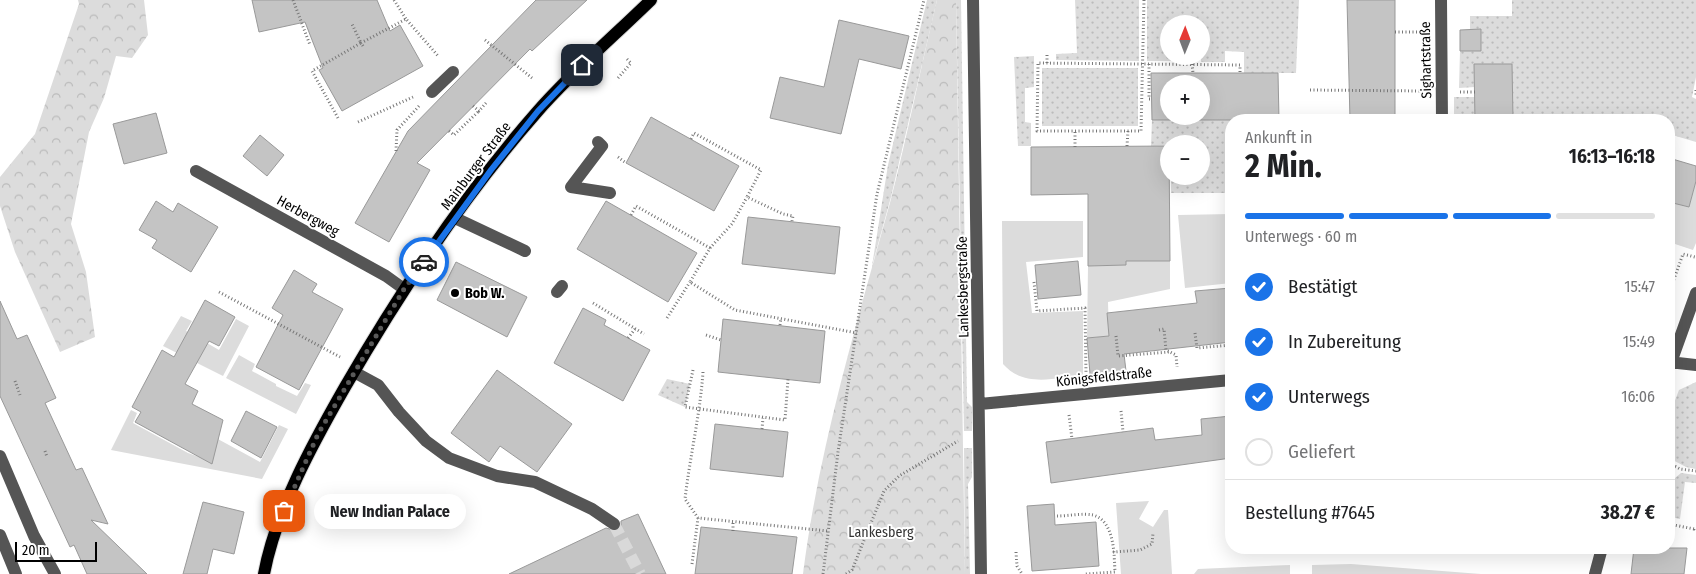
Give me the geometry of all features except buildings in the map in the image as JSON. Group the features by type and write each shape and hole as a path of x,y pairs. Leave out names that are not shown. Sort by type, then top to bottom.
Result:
{"main road":[{"name":"Mainburger Straße","path":"264,574 267,557 284,511 318,434 404,289 455,218 538,111 651,0"}],"street":[{"name":"Lankesbergstraße","path":"973,0 982,574"},
{"name":"Sighartstraße","path":"1441,0 1442,114"},
{"path":"437,88 453,72"},
{"path":"598,142 602,146 571,187 610,193"},
{"name":"Herbergweg","path":"196,171 386,276 404,289"},
{"path":"455,218 525,251"},
{"path":"1675,350 1696,293"},
{"path":"1675,364 1696,365"},
{"path":"354,372 378,384 398,412 421,435 449,458 497,476 535,482 592,509 614,524"},
{"name":"Königsfeldstraße","path":"980,404 1225,381"},
{"path":"0,456 34,536 55,574"},
{"path":"0,535 16,574"},
{"path":"1595,574 1600,554"}],"path":[{"path":"293,0 310,45"},
{"path":"394,0 406,19 453,72"},
{"path":"823,574 877,194 924,0"},
{"path":"1144,0 1143,64 1141,130 1037,130 1038,63 1047,64 1143,64 1160,64"},
{"path":"338,118 312,71 406,19"},
{"path":"352,24 362,44"},
{"path":"1395,32 1441,32"},
{"path":"485,40 532,78"},
{"path":"1047,55 1047,64"},
{"path":"618,78 631,63 626,58"},
{"path":"1149,64 1149,99 1151,99"},
{"path":"1210,64 1240,64 1240,73"},
{"path":"1192,65 1192,73"},
{"path":"358,122 437,88"},
{"path":"396,151 397,130 437,88"},
{"path":"1310,90 1442,92"},
{"path":"1696,90 1696,96"},
{"path":"449,131 454,136 486,103"},
{"path":"473,106 479,111"},
{"path":"1075,130 1075,147"},
{"path":"1127,146 1128,131"},
{"path":"668,318 710,248 732,224 761,170 694,133 691,139"},
{"path":"747,197 783,214 793,216 792,222"},
{"path":"631,214 636,206 710,248"},
{"path":"1675,273 1683,254 1695,257"},
{"path":"690,282 735,310 857,333"},
{"path":"1034,282 1037,311 1086,308 1087,379"},
{"path":"219,292 340,357"},
{"path":"593,303 644,334"},
{"path":"780,325 781,318"},
{"path":"628,338 635,329"},
{"path":"1159,330 1164,329 1166,350 1169,352"},
{"path":"1195,333 1197,348 1225,346"},
{"path":"706,335 721,340"},
{"path":"1116,336 1118,356 1169,352 1176,354 1178,370"},
{"path":"693,370 685,407 763,418 785,420 788,379"},
{"path":"692,564 698,518 685,499 690,457 700,409 703,372"},
{"path":"15,381 20,395"},
{"path":"762,429 763,418"},
{"path":"846,574 852,570 884,491 892,482 958,441 980,438"},
{"path":"45,451 47,458"},
{"path":"1675,466 1680,469 1696,471"},
{"path":"1057,516 1091,515 1098,517 1112,536 1115,572 1085,574"},
{"path":"698,518 828,531"},
{"path":"733,522 733,531"},
{"path":"1675,525 1694,529 1694,527"},
{"path":"1114,552 1146,549 1152,544 1153,533"},
{"path":"1016,552 1017,566 1022,574"}],"green space":[{"path":"78,0 144,0 148,35 132,58 116,56 104,98 89,132 71,224 86,272 95,337 60,352 15,252 0,206 0,177 35,134 79,4"},
{"path":"927,0 937,0 891,197 872,266 888,165"},
{"name":"Lankesberg","path":"937,0 956,0 965,574 803,574 810,526 829,432 852,338 891,199"},
{"path":"956,0 961,0 967,402 972,407 972,431 964,431"},
{"path":"1075,0 1139,0 1139,61 1056,60 1056,54 1077,53"},
{"path":"1147,0 1299,0 1296,73 1244,73 1244,52 1225,51 1225,62 1210,62 1210,15 1160,15 1160,61 1147,61"},
{"path":"1512,0 1696,0 1696,77 1692,97 1696,99 1696,142 1675,136 1675,114 1513,114 1511,64 1475,64 1475,87 1459,88 1460,51 1481,51 1470,30 1470,16 1512,16"},
{"path":"1034,56 1034,87 1025,88 1025,122 1031,123 1031,146 1018,146 1014,57"},
{"path":"1042,68 1138,68 1138,126 1042,126"},
{"path":"1454,97 1475,97 1475,114 1454,114"},
{"path":"1152,120 1160,120 1160,125 1210,125 1210,120 1225,120 1225,193 1171,193 1171,185 1210,185 1210,135 1160,135 1160,146 1151,146"},
{"path":"1696,181 1696,243 1693,250 1675,244 1675,204 1689,207"},
{"path":"1225,214 1225,284 1185,288 1178,215"},
{"path":"1002,221 1083,221 1083,257 1026,262 1032,313 1083,311 1083,375 1040,380 1030,379 1011,371 1003,364"},
{"path":"1126,261 1170,261 1170,289 1108,302 1109,336 1087,338 1088,266 1126,265"},
{"path":"181,316 192,321 186,331 219,350 236,319 249,326 223,376 163,346"},
{"path":"239,355 255,364 252,371 297,396 305,383 311,385 296,414 226,378"},
{"path":"667,379 690,384 685,407 658,395"},
{"path":"1696,382 1696,469 1686,467 1675,461 1675,400 1679,390"},
{"path":"131,410 137,413 133,423 188,453 205,459 216,438 260,462 279,425 288,429 262,479 111,450"},
{"path":"964,448 972,448 972,477 968,484 970,574 965,574"},
{"path":"1681,473 1696,475 1696,483 1685,482 1680,519 1675,518 1675,478"},
{"path":"1149,501 1139,519 1153,527 1164,510 1168,510 1172,574 1121,574 1116,503"},
{"path":"1351,564 1481,574 1312,574 1312,565"},
{"path":"1290,565 1290,574 1194,574 1198,569"}],"tunnel":[{"path":"614,524 640,574"}],"way so far":[{"path":"284,511 318,434 404,289 424,262"}],"place":[{"name":"Bob W.","path":"455,293"},
{"name":"New Indian Palace","path":"284,511"}],"route":[{"path":"424,262 491,170 538,111 582,65"}]}
